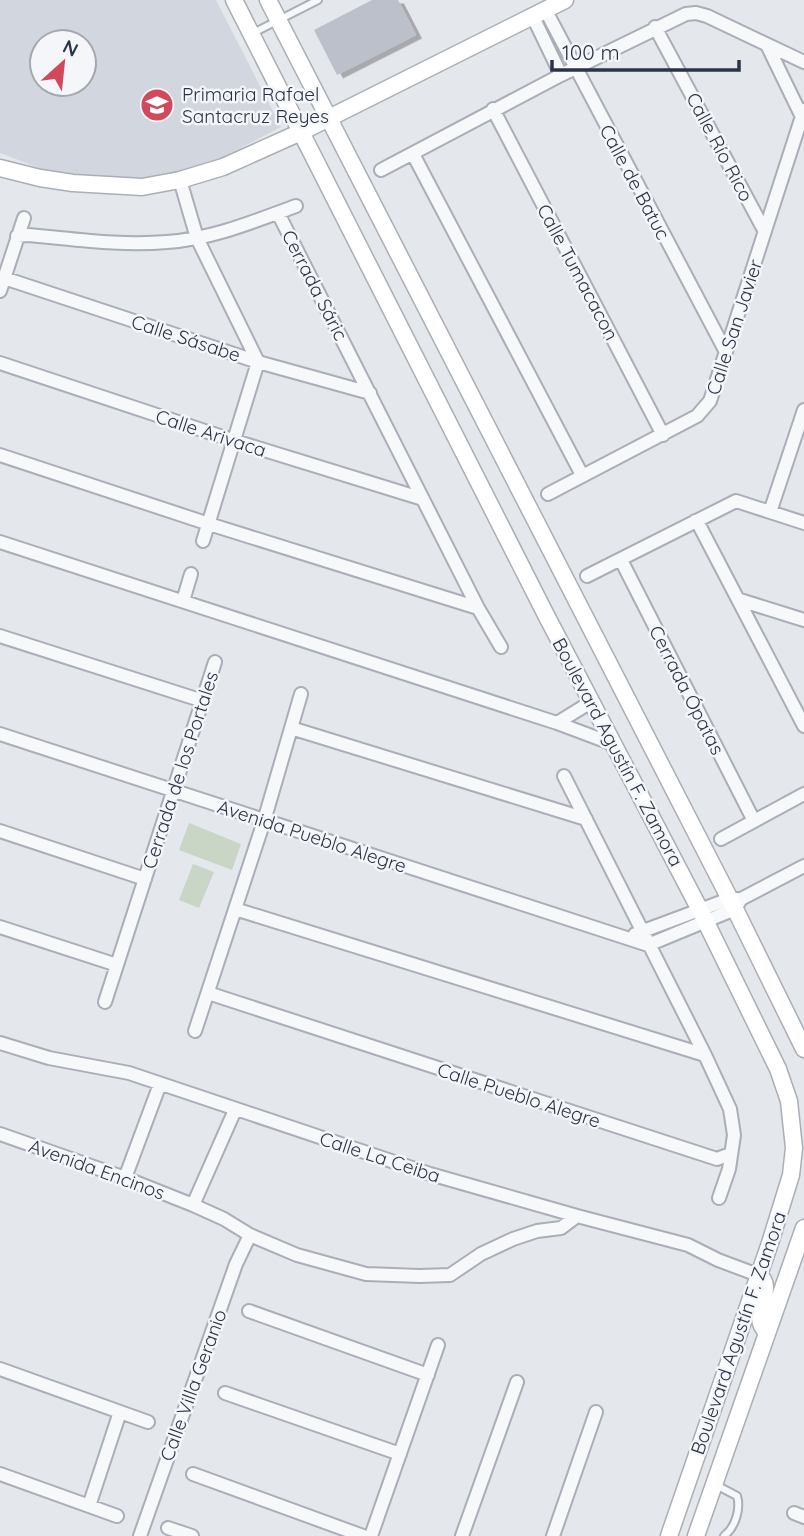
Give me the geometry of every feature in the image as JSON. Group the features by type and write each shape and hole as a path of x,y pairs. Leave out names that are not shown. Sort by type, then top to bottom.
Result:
{"street":[{"name":"Boulevard Agustín F. Zamora","path":"234,0 301,132 735,902 804,1049"},
{"name":"Boulevard Agustín F. Zamora","path":"268,0 328,118 510,507 591,702 703,916 778,1069 789,1101 794,1148 791,1175 668,1536"},
{"path":"0,168 73,183 142,187 180,180 223,167 301,132 565,0"},
{"path":"540,14 561,75"},
{"name":"Calle de Batuc","path":"540,14 575,68 726,352"},
{"path":"381,170 561,75 686,14 707,16 804,62"},
{"name":"Calle Río Rico","path":"655,27 764,230"},
{"path":"768,47 803,113"},
{"name":"Calle Tumacacon","path":"493,110 663,435"},
{"name":"Calle San Javier","path":"548,494 663,435 705,409 803,113"},
{"path":"413,154 582,475"},
{"path":"180,180 197,238 258,362 203,541"},
{"path":"278,213 296,206"},
{"name":"Cerrada Sáric","path":"17,236 110,243 169,242 197,238 278,213 478,608 501,647"},
{"path":"2,284 24,218"},
{"name":"Calle Sásabe","path":"2,284 370,393"},
{"name":"Calle Arivaca","path":"0,363 235,441 423,499"},
{"path":"770,512 800,434 804,410"},
{"path":"0,455 478,608"},
{"path":"587,576 736,500 804,523"},
{"path":"695,521 740,600 804,726"},
{"path":"0,542 557,723 612,744"},
{"name":"Cerrada Ópatas","path":"621,560 754,821"},
{"path":"183,601 191,574"},
{"path":"740,600 804,620"},
{"path":"0,636 203,701"},
{"name":"Cerrada de los Portales","path":"106,1002 215,662"},
{"path":"195,1031 264,821 301,694"},
{"path":"557,723 591,702"},
{"path":"291,728 586,819"},
{"name":"Avenida Pueblo Alegre","path":"0,734 648,945"},
{"path":"564,776 730,1109 734,1135 729,1169 719,1198"},
{"path":"721,839 804,794"},
{"name":"Cerrada de los Portales","path":"0,831 145,879"},
{"path":"648,945 804,866"},
{"path":"234,909 705,1055"},
{"path":"624,936 703,916"},
{"path":"0,927 117,965"},
{"name":"Calle Pueblo Alegre","path":"208,993 717,1159 730,1154"},
{"name":"Calle La Ceiba","path":"0,1043 49,1058 129,1073 430,1174 688,1244 718,1260 758,1275"},
{"path":"125,1178 160,1084"},
{"path":"193,1205 235,1110"},
{"name":"Avenida Encinos","path":"0,1134 193,1205 224,1219 250,1236 317,1262 366,1274 450,1275 481,1254 513,1238 561,1228 577,1216"},
{"name":"Calle Villa Geranio","path":"140,1536 236,1264 250,1236"},
{"name":"Boulevard Agustín F. Zamora","path":"700,1535 712,1490 784,1284 802,1241"},
{"path":"784,1284 804,1268"},
{"path":"758,1275 766,1284 759,1316 760,1324 767,1332"},
{"path":"249,1311 428,1375"},
{"path":"370,1536 438,1345"},
{"path":"0,1369 148,1422"},
{"path":"462,1536 517,1382"},
{"path":"225,1392 400,1454"},
{"path":"89,1506 120,1412"},
{"path":"553,1536 596,1412"},
{"path":"0,1474 117,1516"},
{"path":"193,1474 363,1536"},
{"path":"687,1485 712,1490"},
{"path":"168,1528 192,1536"}],"lane":[{"path":"251,34 318,0"},
{"path":"712,1490 737,1496 740,1505 729,1533 724,1536"}],"shaded area":[{"name":"Primaria Rafael Santacruz Reyes","path":"0,0 216,0 281,127 192,170 140,182 70,176 0,153"}],"green space":[{"path":"189,823 241,844 232,870 179,850"},
{"path":"193,864 214,872 199,908 179,900"}],"building":[{"path":"372,0 398,0 416,35 337,75 314,30"}],"place":[{"name":"Primaria Rafael Santacruz Reyes","path":"157,105"}]}
